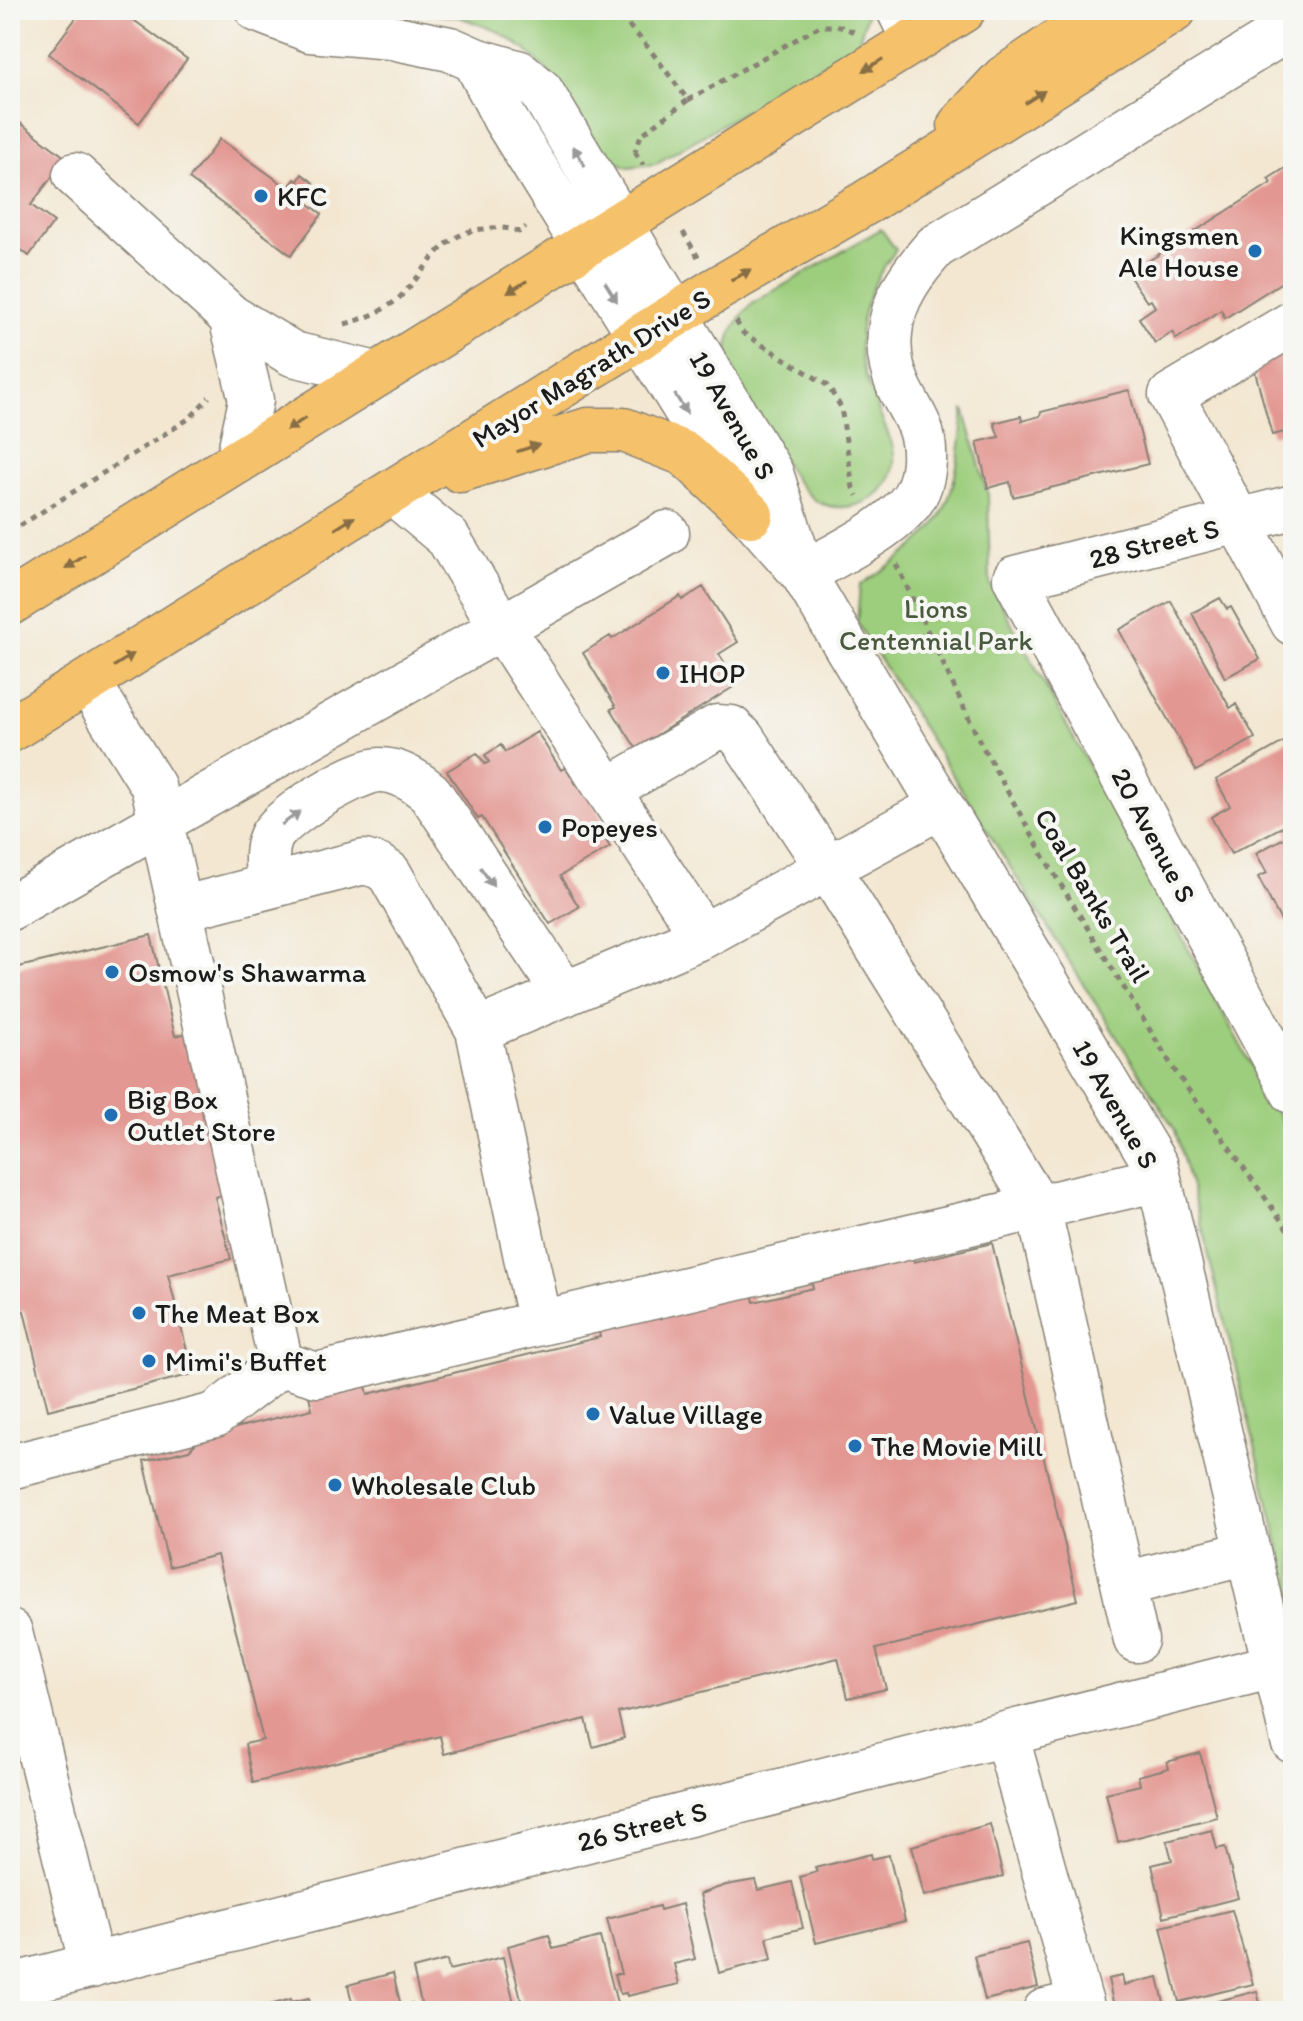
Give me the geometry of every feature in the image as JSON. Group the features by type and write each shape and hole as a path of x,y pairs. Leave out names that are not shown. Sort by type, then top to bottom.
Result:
{"main road":[{"path":"10,603 601,235 906,25 963,10"},
{"path":"917,171 1004,78 1103,10"},
{"name":"Mayor Magrath Drive S","path":"10,730 717,289 917,171 1174,10"},
{"path":"397,491 588,430 624,430 685,454 751,515"}],"street":[{"name":"19 Avenue S","path":"258,10 310,30 400,24 475,60 520,73 541,91 601,235 657,327 751,515 803,574 1156,1166 1293,1741"},
{"path":"803,574 877,529 907,506 921,483 925,459 920,429 899,387 891,362 890,332 896,306 913,272 935,247 1293,26"},
{"path":"75,175 231,317 293,354 376,374"},
{"path":"231,317 251,400 238,461"},
{"path":"1293,323 1171,395 1293,623"},
{"name":"19 Avenue S","path":"657,327 771,473 803,574"},
{"path":"397,491 448,538 502,628 703,936"},
{"name":"28 Street S","path":"1015,578 1293,507"},
{"path":"10,908 667,533"},
{"name":"20 Avenue S","path":"1015,578 1293,1092"},
{"path":"88,682 153,786 281,1364"},
{"path":"608,790 717,727 731,728 742,738 828,868 1038,1207 1136,1640"},
{"path":"269,886 267,852 272,835 284,821 364,774 380,770 399,774 419,783 430,793 565,994"},
{"path":"478,1030 703,936 941,806"},
{"path":"180,909 364,862 389,873 478,1030 540,1323"},
{"path":"281,1364 317,1375 1159,1179"},
{"path":"10,1467 215,1415 281,1364"},
{"path":"1124,1584 1248,1553"},
{"path":"10,1632 92,1966"},
{"name":"26 Street S","path":"10,1986 1274,1666"},
{"path":"1006,1734 1070,2008"}],"path":[{"path":"610,10 618,15 688,100"},
{"path":"858,33 839,26 820,26 688,100 641,135 635,152 743,333 827,385 841,407 853,488 862,504"},
{"path":"343,324 381,310 399,297 452,238 472,230 496,227 519,232"},
{"path":"10,532 190,418 214,392"},
{"name":"Coal Banks Trail","path":"892,555 905,589 981,744 1047,862 1175,1071 1293,1237"}],"green space":[{"path":"396,10 868,10 858,44 655,164 628,167 607,158 552,76 526,50 499,32 460,17"},
{"path":"881,229 896,250 871,292 865,307 860,339 864,371 892,446 894,464 891,476 876,495 854,506 830,506 815,500 796,481 728,371 729,342 735,326 753,303"},
{"name":"Lions Centennial Park","path":"964,409 988,495 990,584 1293,1142 1293,1603 1201,1224 1175,1130 857,623 860,585 914,546 933,527 946,505 954,478"}],"building":[{"path":"82,10 144,10 135,21 187,59 139,123 49,54"},
{"path":"10,115 66,158 31,205 54,222 29,256 10,241"},
{"name":"KFC","path":"220,139 288,188 302,174 314,183 310,189 313,191 305,201 322,214 291,255 189,179"},
{"path":"1293,163 1293,275 1225,318 1221,310 1176,339 1172,332 1155,343 1139,318 1155,307 1151,300 1147,302 1128,274 1271,183 1268,179"},
{"path":"1293,350 1293,430 1272,435 1252,360"},
{"path":"1129,390 1148,464 1013,497 1010,482 988,488 977,442 999,437 994,423 1021,416 1022,421 1040,416 1041,412"},
{"name":"IHOP","path":"703,587 738,642 719,654 738,684 636,748 611,709 616,707 583,653 610,636 612,639 680,596 682,600"},
{"path":"1220,598 1227,609 1231,607 1260,659 1225,678 1192,613"},
{"path":"1171,601 1230,708 1236,704 1255,738 1196,771 1119,630"},
{"name":"Popeyes","path":"537,732 561,770 566,768 576,784 579,781 606,824 599,829 610,847 560,876 579,907 550,924 482,817 478,819 447,771 477,753 485,764 489,762 485,755 501,745 505,752"},
{"path":"1287,740 1293,751 1293,821 1231,854 1211,817 1230,806 1216,780"},
{"path":"1293,827 1293,918 1282,923 1258,877 1267,873 1256,853 1288,836 1286,831"},
{"name":"Big Box Outlet Store","path":"151,935 175,1036 192,1032 232,1193 215,1197 231,1259 168,1275 193,1374 48,1410 24,1311 10,1314 10,951 15,968"},
{"path":"992,1243 1078,1600 876,1649 886,1689 848,1698 838,1658 618,1713 624,1738 593,1747 586,1719 444,1754 440,1736 253,1783 245,1744 263,1740 217,1555 169,1567 144,1461 189,1450 203,1436 312,1409 308,1392 364,1378 368,1394 600,1337 597,1321 750,1285 754,1302 813,1288 809,1269 911,1245 914,1262"},
{"path":"1200,1753 1217,1817 1118,1842 1106,1793 1140,1785 1138,1776 1169,1768 1167,1762"},
{"path":"990,1824 1003,1876 924,1896 912,1846"},
{"path":"1212,1830 1217,1849 1225,1847 1238,1898 1164,1917 1152,1865 1172,1860 1167,1841"},
{"path":"871,1854 872,1859 889,1855 905,1921 816,1943 800,1877 817,1872 815,1868"},
{"path":"755,1880 758,1890 792,1882 803,1928 767,1937 772,1959 719,1973 700,1894"},
{"path":"682,1904 695,1959 674,1964 679,1984 627,1996 626,1993 620,1994 615,1974 621,1974 607,1919 659,1906 660,1910"},
{"path":"1232,1910 1253,1984 1179,2002 1161,1927"},
{"path":"549,1935 553,1949 600,1937 619,2011 524,2011 508,1946"},
{"path":"1027,1943 1038,1987 985,2000 974,1956"},
{"path":"503,1957 516,2011 423,2011 413,1969 447,1960 449,1970"},
{"path":"393,1973 401,2006 412,2003 414,2011 354,2011 348,1985"},
{"path":"1122,1976 1124,1985 1158,1977 1165,2007 1148,2011 1115,2011 1108,1979"},
{"path":"1257,1991 1262,2011 1182,2011 1182,2010"},
{"path":"309,1998 312,2011 249,2011 291,1999 292,2002"}],"place":[{"name":"KFC","path":"261,196"},
{"name":"Kingsmen Ale House","path":"1255,251"},
{"name":"IHOP","path":"663,673"},
{"name":"Popeyes","path":"545,827"},
{"name":"Osmow's Shawarma","path":"112,972"},
{"name":"Big Box Outlet Store","path":"111,1115"},
{"name":"The Meat Box","path":"139,1313"},
{"name":"Mimi's Buffet","path":"149,1361"},
{"name":"Value Village","path":"593,1414"},
{"name":"The Movie Mill","path":"855,1446"},
{"name":"Wholesale Club","path":"335,1485"}]}
